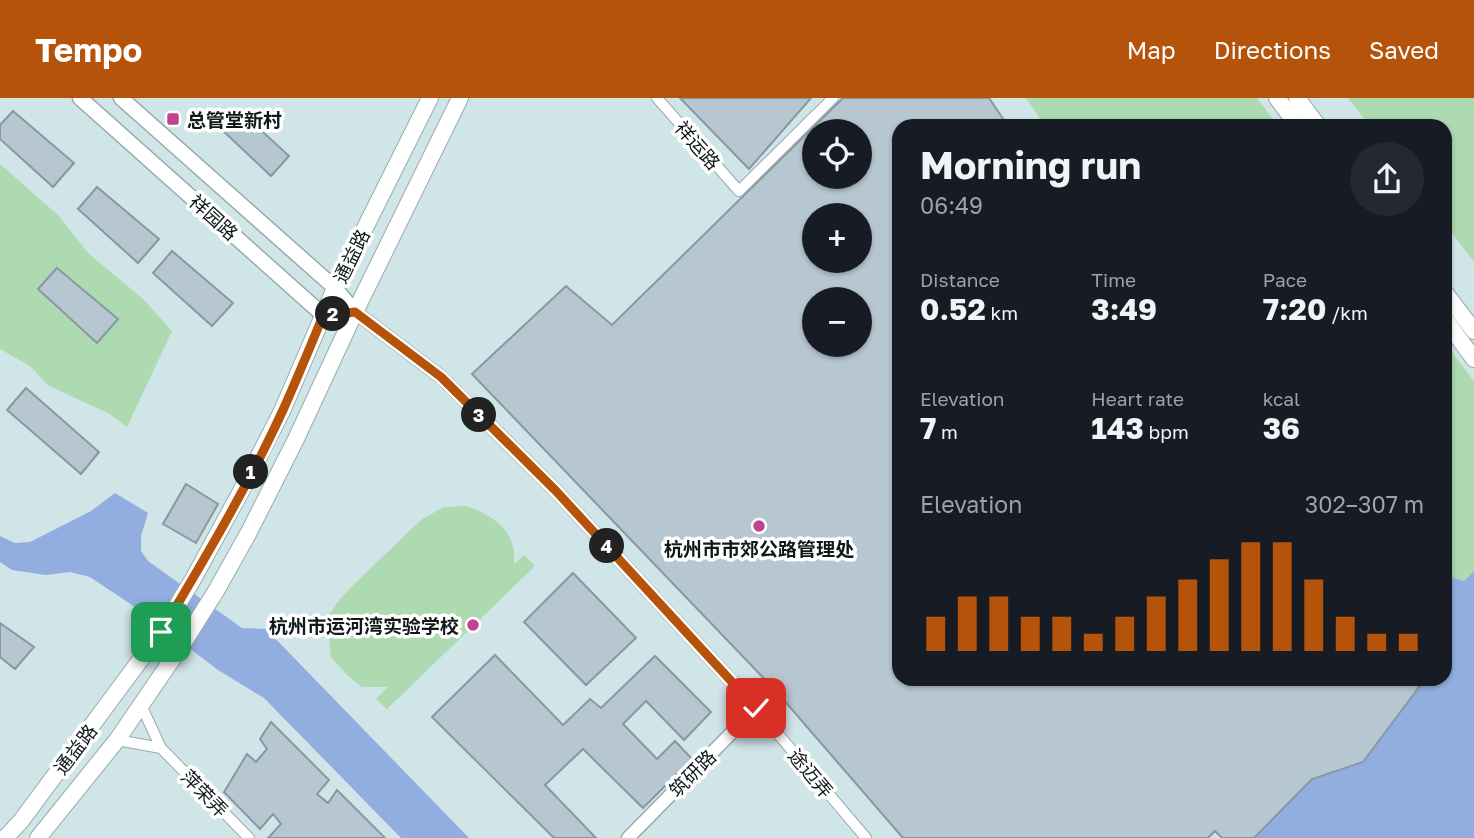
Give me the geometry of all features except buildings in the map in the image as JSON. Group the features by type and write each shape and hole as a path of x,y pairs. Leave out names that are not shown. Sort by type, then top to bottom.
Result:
{"main road":[{"name":"祥园路","path":"80,98 323,316"},
{"name":"祥园路","path":"121,98 335,288 355,312"},
{"name":"通益路","path":"5,837 21,821 161,632 192,581 282,411 335,288 430,98"},
{"name":"通益路","path":"38,838 117,740 216,591 290,451 460,98"},
{"path":"1277,98 1293,119"},
{"path":"1297,98 1313,119"},
{"path":"1452,302 1474,331"},
{"path":"323,316 355,312"},
{"path":"1452,329 1474,359"}],"street":[{"name":"祥运路","path":"657,98 739,191 833,98"},
{"name":"祥园路","path":"355,312 441,377 556,491 756,708"},
{"name":"萍荣弄","path":"141,705 161,747 249,838"},
{"name":"筑研路","path":"628,838 756,708"},
{"name":"途迈弄","path":"756,708 866,838"},
{"path":"117,740 161,747"}],"green space":[{"path":"1026,98 1257,98 1273,119 1040,119"},
{"path":"1348,98 1474,98 1474,262 1452,233 1452,119 1364,119"},
{"path":"0,164 59,216 88,253 143,299 172,331 127,427 108,413 49,386 30,366 0,349"},
{"path":"1452,352 1474,381 1474,602 1452,581"},
{"path":"467,506 489,516 506,532 514,549 514,564 524,555 535,566 387,709 376,699 388,687 362,687 331,657 327,620 350,588 422,519 444,507"}],"water":[{"path":"115,493 148,513 141,536 141,551 148,561 242,628 266,629 469,838 401,838 264,698 218,670 138,609 90,577 70,572 46,575 12,570 0,562 0,536 15,543 30,542 91,511"},
{"path":"1474,571 1474,838 1254,838 1312,779 1363,762 1420,686 1452,686 1452,578 1464,581"}],"place":[{"name":"总管堂新村","path":"173,119"},
{"name":"杭州市市郊公路管理处","path":"759,526"},
{"name":"杭州市运河湾实验学校","path":"473,625"}],"route":[{"path":"161,632 239,495 282,411 323,316 355,312 441,377 556,491 756,708"}]}
